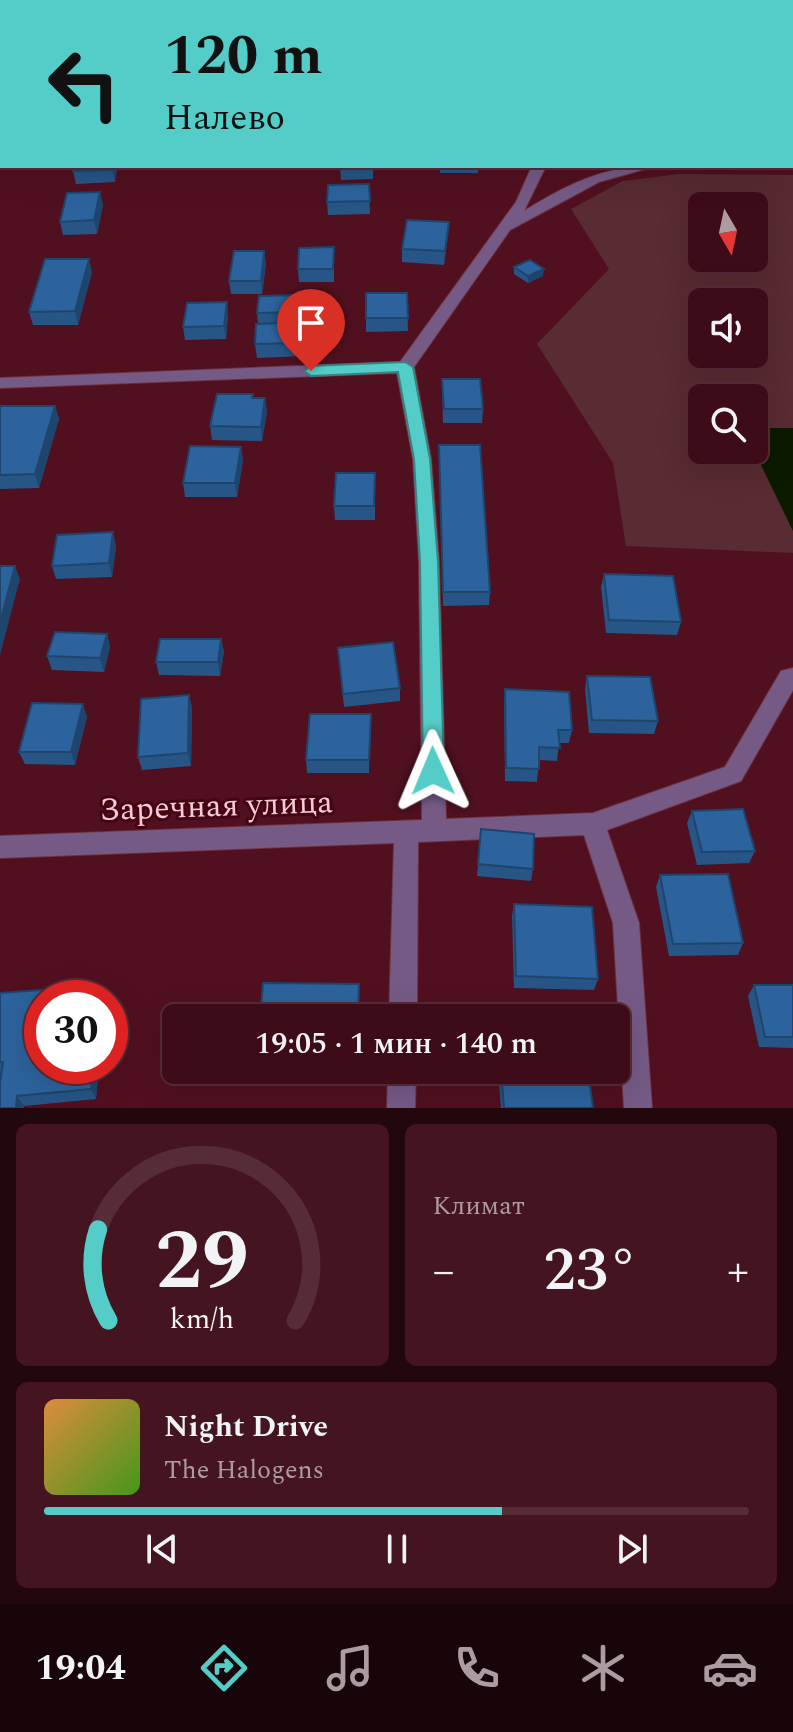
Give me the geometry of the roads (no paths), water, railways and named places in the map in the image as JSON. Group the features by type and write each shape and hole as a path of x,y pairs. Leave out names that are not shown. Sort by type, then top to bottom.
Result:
{"street":[{"path":"434,830 429,562 422,459 405,367 523,202 538,168"},
{"path":"501,232 549,202 603,175 639,168"},
{"path":"0,383 405,367"},
{"name":"Заречная улица","path":"0,847 593,824 733,774 789,677 793,677"},
{"path":"593,824 626,923 638,1108"},
{"path":"403,1004 406,831"},
{"path":"401,1108 402,1084"}]}
